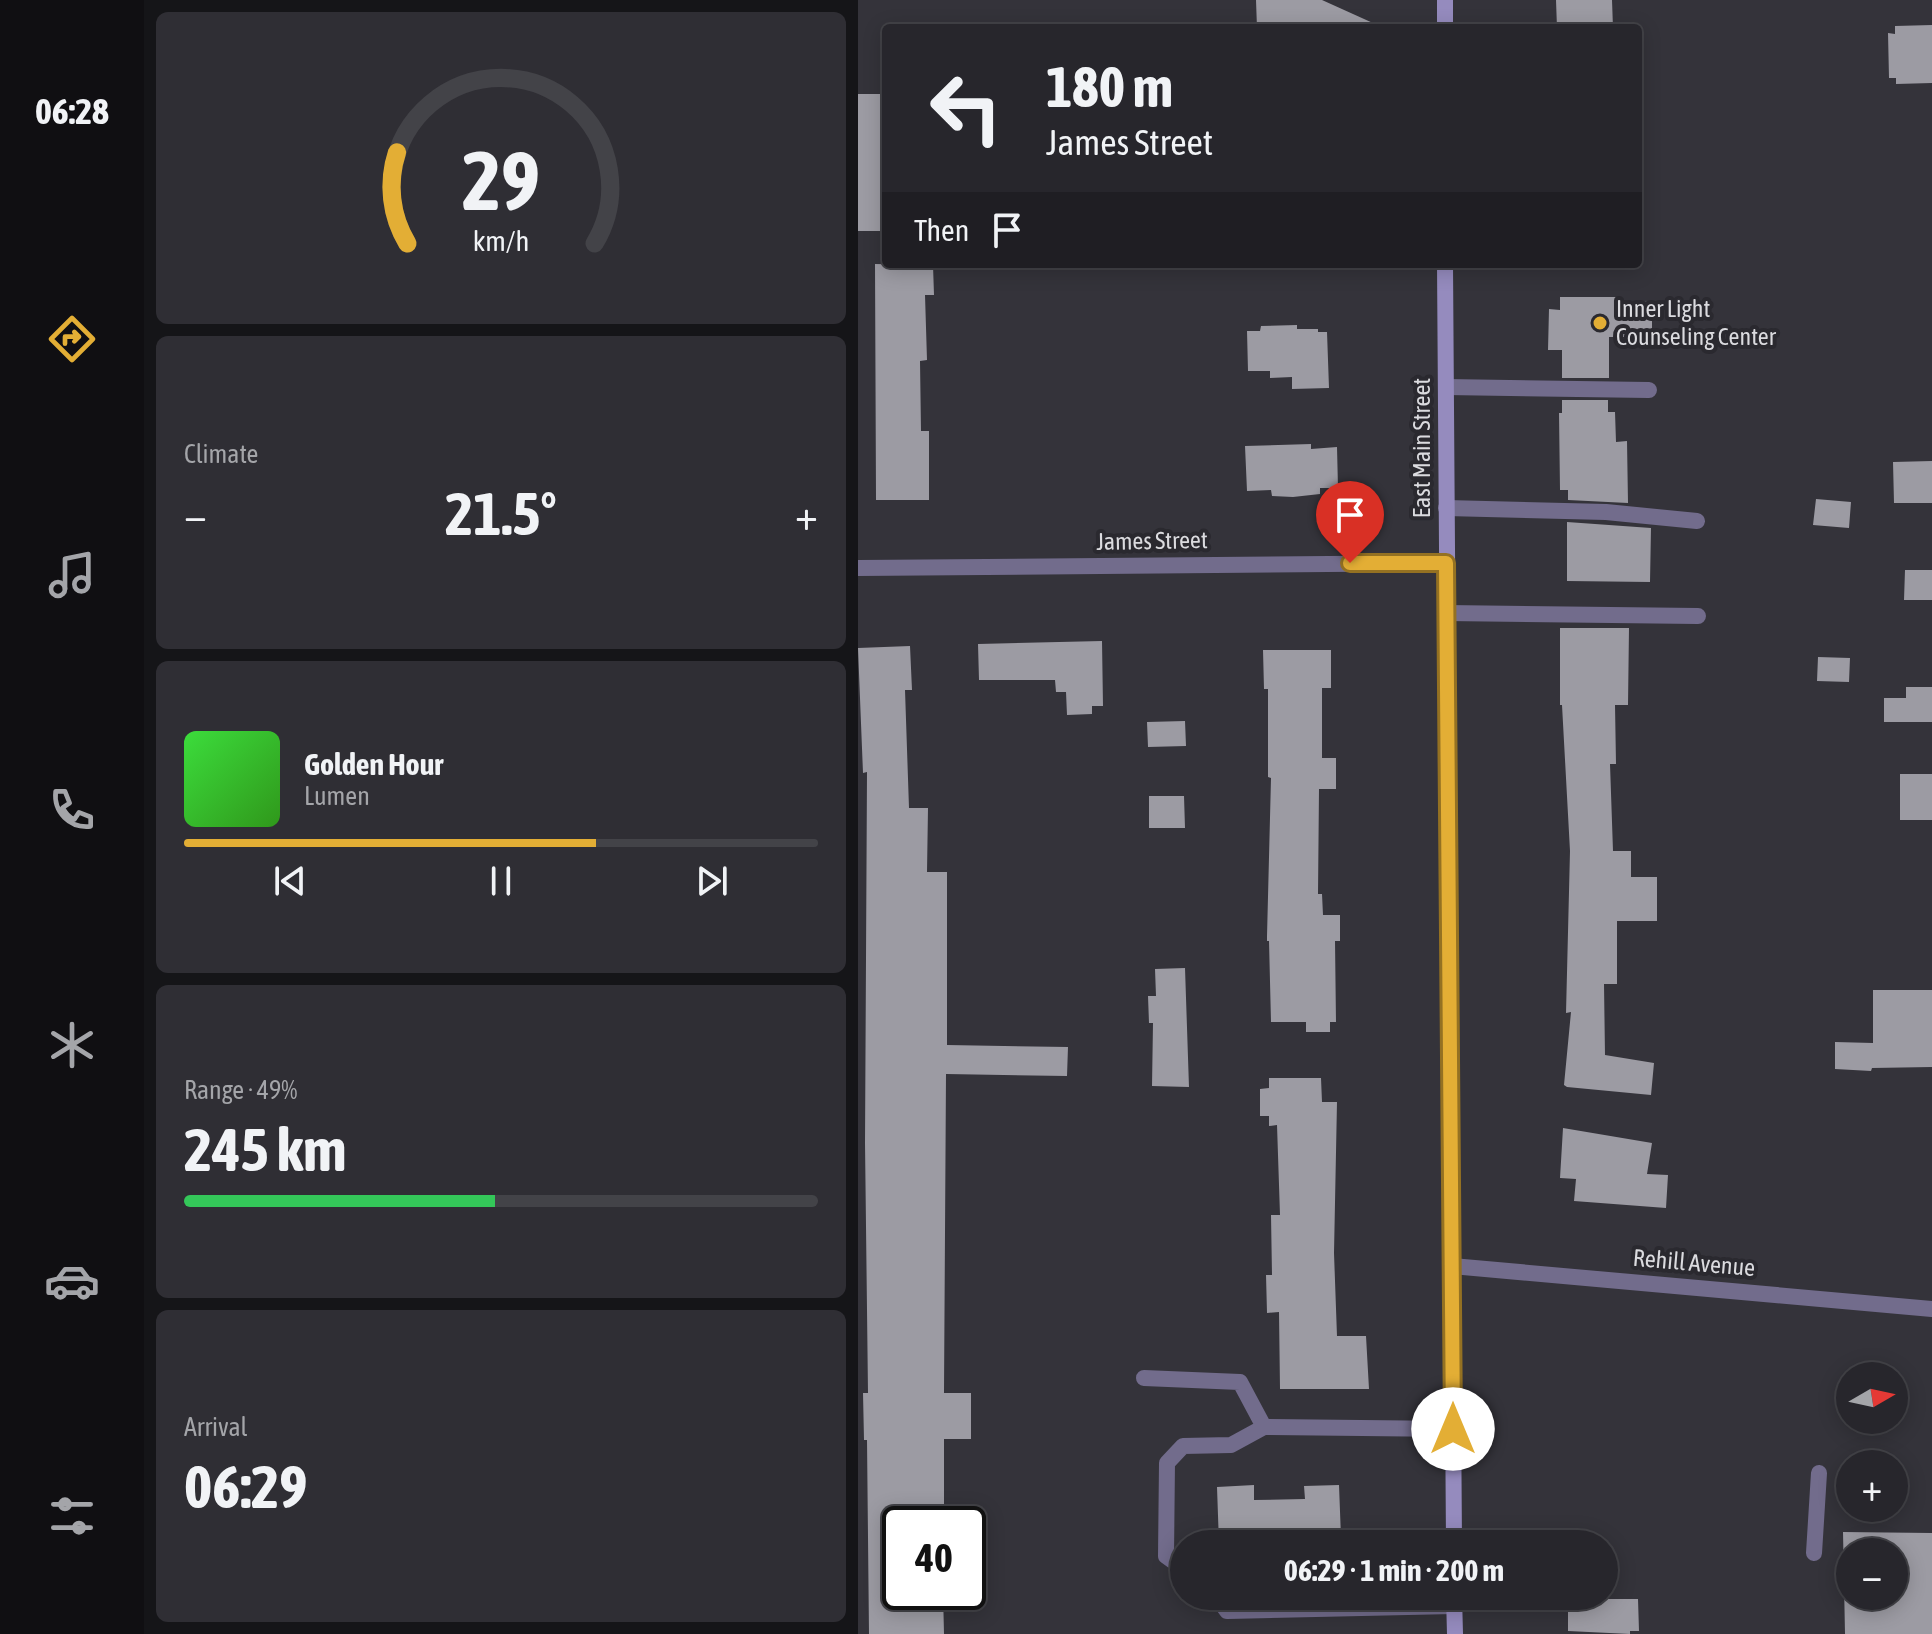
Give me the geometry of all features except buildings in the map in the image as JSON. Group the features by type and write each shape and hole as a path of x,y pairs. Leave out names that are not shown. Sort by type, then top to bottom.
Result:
{"street":[{"path":"1445,0 1445,24"},
{"name":"East Main Street","path":"1445,268 1454,1530"},
{"path":"1446,387 1649,390"},
{"path":"1446,508 1606,512 1697,521"},
{"name":"James Street","path":"858,568 1446,563"},
{"path":"1446,613 1698,616"},
{"name":"Rehill Avenue","path":"1452,1266 1932,1309"},
{"path":"1144,1378 1240,1382 1264,1427"},
{"path":"1170,1559 1166,1556 1167,1463 1183,1446 1231,1445 1264,1427 1453,1429"},
{"path":"1814,1553 1819,1473"},
{"path":"1226,1610 1250,1610"},
{"path":"1454,1610 1455,1634"}],"place":[{"name":"Inner Light Counseling Center","path":"1600,323"}],"route":[{"path":"1350,563 1446,563 1453,1429"}]}
